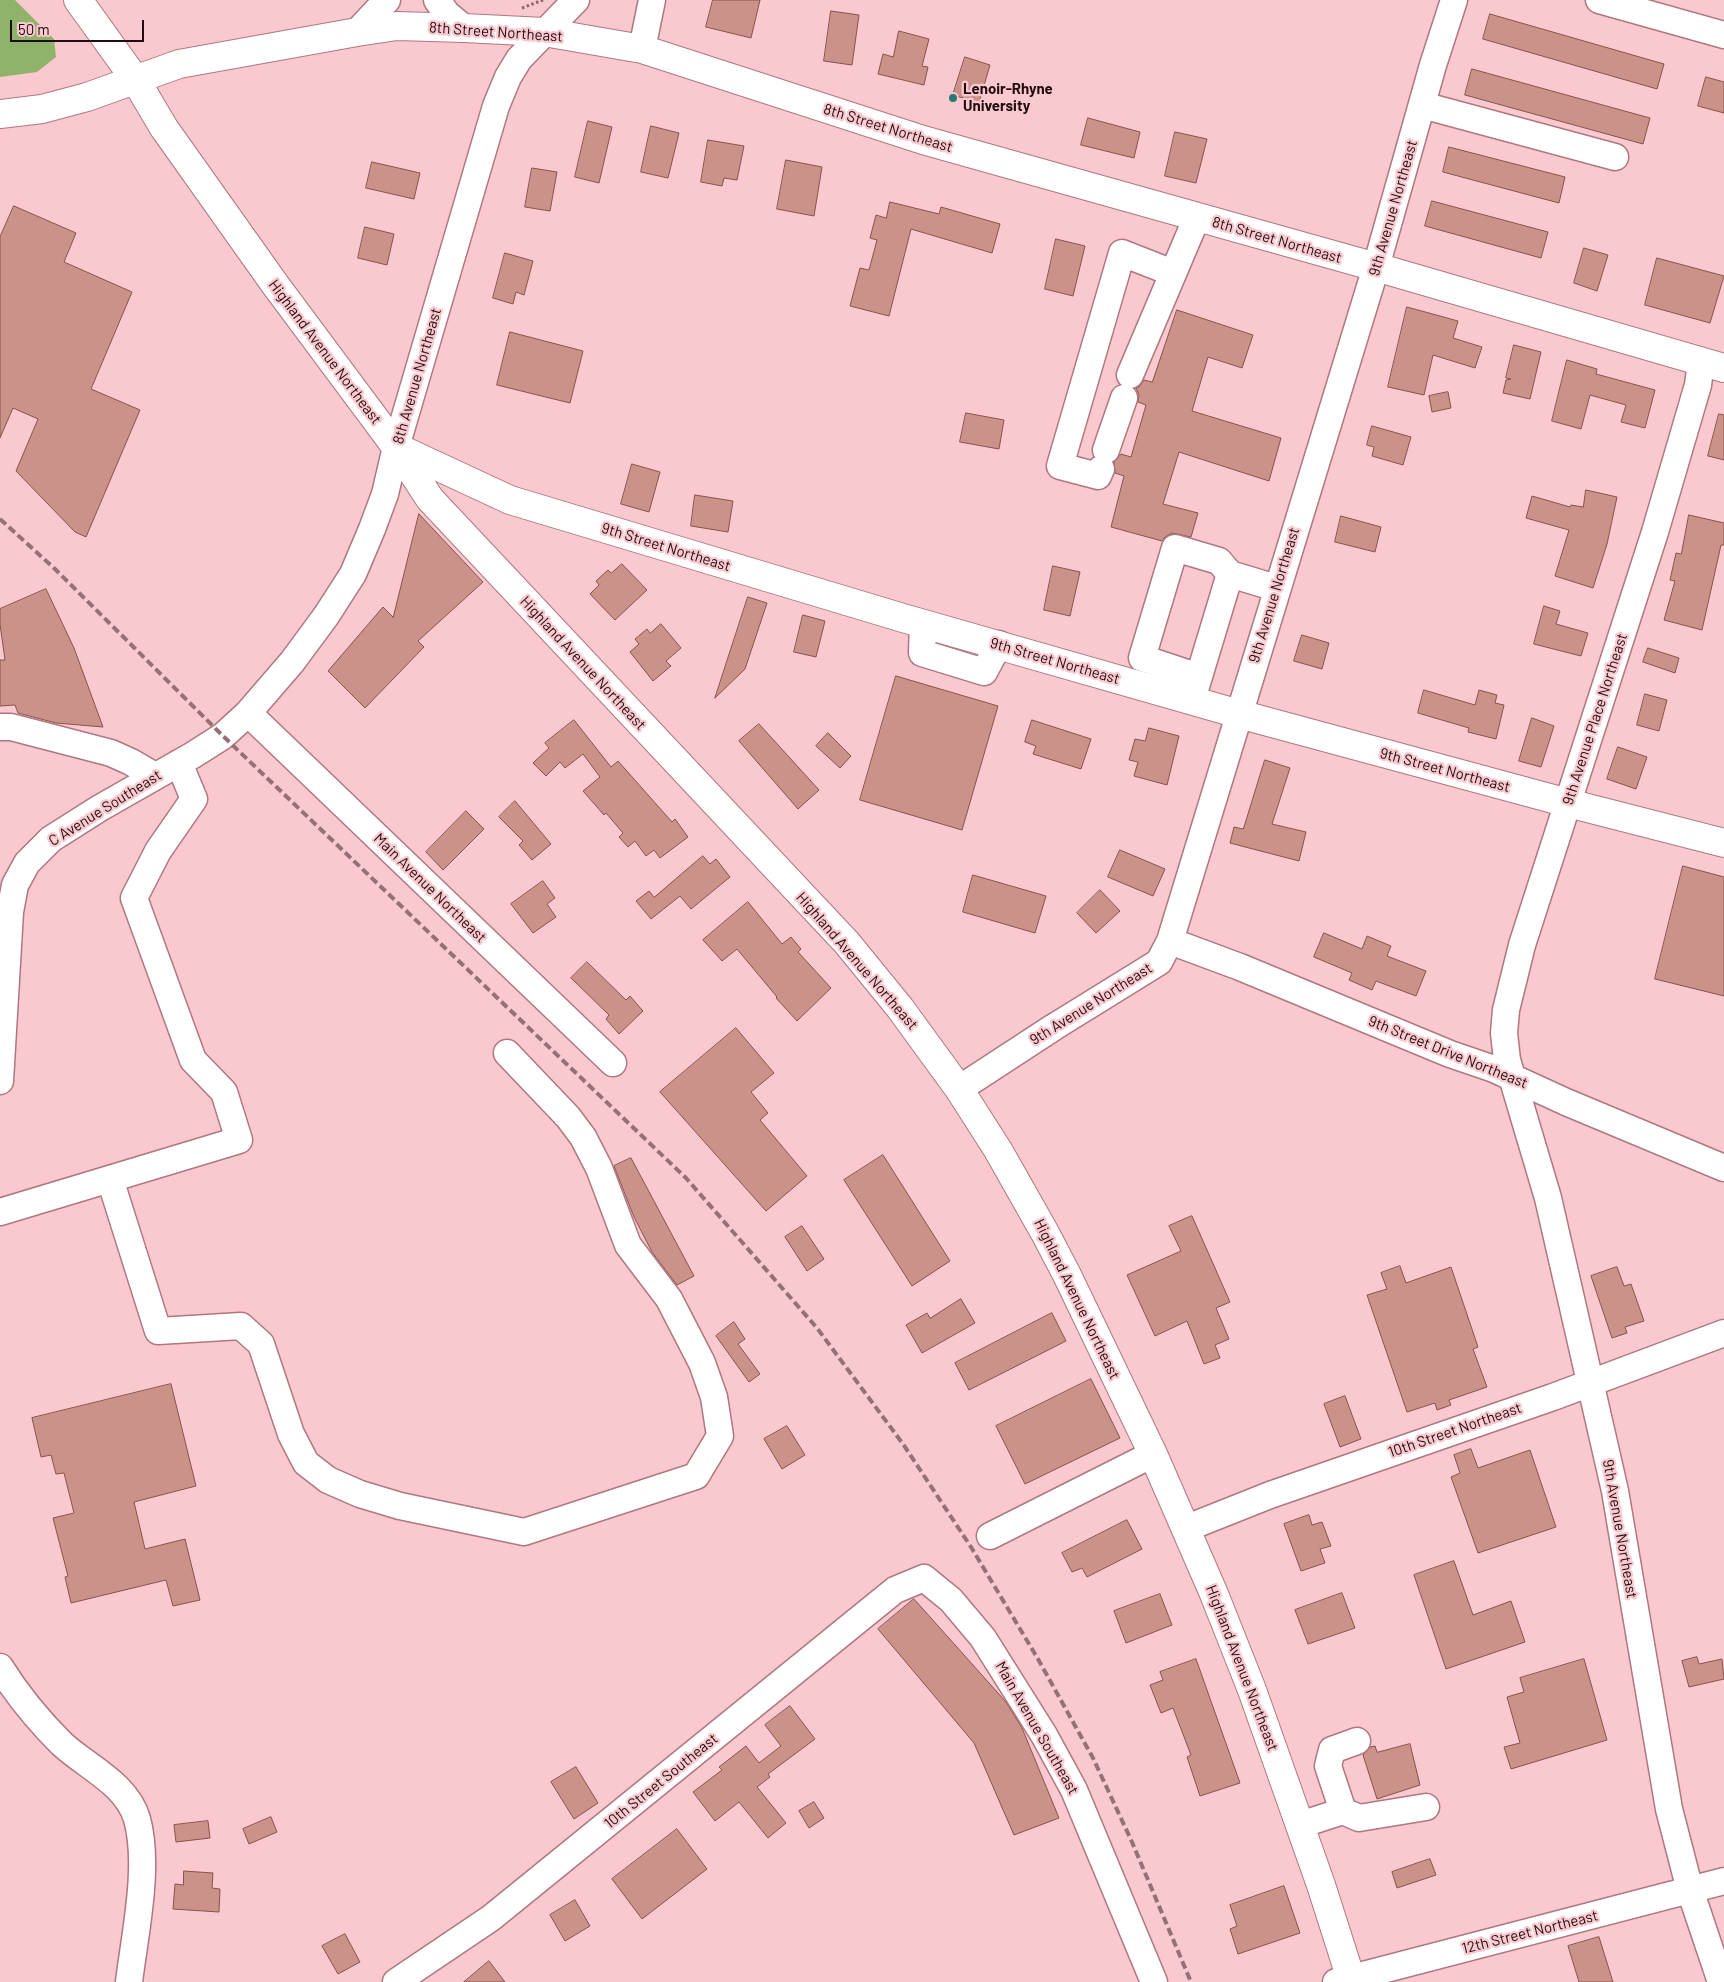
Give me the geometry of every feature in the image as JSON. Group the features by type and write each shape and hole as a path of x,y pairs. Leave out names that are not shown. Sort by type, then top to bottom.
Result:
{"main road":[{"path":"78,0 135,79"},
{"name":"8th Street Northeast","path":"0,114 42,109 87,97 180,64 357,32 397,26 544,32 642,49 923,140 1376,267 1713,365"},
{"name":"Highland Avenue Northeast","path":"135,79 164,128 274,283 396,447 430,499 846,943 900,1008 959,1089 998,1150 1045,1233 1187,1528 1252,1690 1300,1826 1347,1981"},
{"name":"9th Street Northeast","path":"396,447 510,500 924,624 999,644 1195,689 1239,714 1568,803 1724,842"}],"street":[{"path":"357,32 387,0"},
{"path":"437,0 447,14 464,28"},
{"name":"8th Avenue Northeast","path":"223,736 248,713 292,662 326,616 353,574 385,494 396,447 496,106 508,77 519,59 576,0"},
{"path":"642,49 652,0"},
{"name":"9th Avenue Northeast","path":"959,1089 1159,962 1170,941 1276,588 1376,267 1454,0"},
{"path":"1599,0 1724,35"},
{"path":"1422,105 1615,157"},
{"path":"1173,274 1122,253 1060,466 1098,476 1127,387 1197,217"},
{"name":"9th Avenue Place Northeast","path":"1512,1077 1507,1060 1504,1033 1507,1003 1522,945 1655,532 1698,385 1713,365"},
{"path":"1230,574 1195,689 1142,658 1175,548 1219,562 1230,574 1276,588"},
{"name":"Main Avenue Northeast","path":"248,713 613,1063"},
{"path":"0,727 11,727 111,754 131,762 155,776"},
{"name":"C Avenue Southeast","path":"0,1082 3,980 10,912 15,886 28,864 50,839 223,736"},
{"path":"0,1212 239,1140 224,1092 193,1060 134,898 158,851 194,798 179,763"},
{"name":"9th Street Drive Northeast","path":"1170,941 1240,967 1450,1054 1512,1077 1566,1102 1724,1168"},
{"path":"110,1179 158,1331 240,1326 261,1344 291,1434 306,1462 328,1480 360,1494 400,1506 524,1532 696,1476 720,1436 714,1397 702,1363 669,1299 628,1245 599,1168 583,1137 568,1117 507,1053"},
{"name":"9th Avenue Northeast","path":"1512,1077 1548,1198 1615,1490 1669,1809 1690,1890 1721,1982"},
{"name":"10th Street Northeast","path":"1187,1528 1270,1495 1724,1334"},
{"path":"990,1536 1153,1454"},
{"name":"10th Street Southeast","path":"396,1982 499,1912 895,1590 924,1578"},
{"name":"Main Avenue Southeast","path":"924,1578 951,1600 983,1638 1044,1735 1074,1790 1154,1982"},
{"path":"0,1667 17,1695 35,1717 64,1746 116,1787 136,1817 142,1843 142,1869 129,1982"},
{"path":"1343,1811 1328,1766 1332,1750 1357,1741"},
{"path":"1300,1826 1343,1811 1359,1818 1426,1807"},
{"name":"12th Street Northeast","path":"1347,1981 1724,1881"}],"green space":[{"path":"0,0 15,0 54,39 56,57 37,72 0,77"}],"building":[{"path":"713,0 760,0 751,38 706,27"},
{"path":"831,11 859,15 852,65 824,61"},
{"path":"1490,14 1664,64 1657,89 1483,39"},
{"path":"899,31 929,39 922,66 928,67 924,85 878,74 883,54 893,57"},
{"path":"965,57 990,65 979,103 953,95"},
{"path":"1472,69 1650,118 1643,144 1465,95"},
{"path":"1706,77 1724,82 1724,113 1698,106"},
{"path":"1088,118 1140,132 1134,158 1081,145"},
{"path":"588,121 612,127 599,183 575,177"},
{"path":"651,126 679,133 668,178 641,172"},
{"path":"1175,132 1207,139 1196,183 1165,176"},
{"path":"708,140 744,146 737,180 724,178 722,186 701,182"},
{"path":"1449,147 1565,177 1559,203 1443,172"},
{"path":"786,160 822,167 814,216 777,209"},
{"path":"372,162 420,173 414,199 366,188"},
{"path":"532,168 557,172 550,211 525,207"},
{"path":"1432,201 1548,232 1541,258 1425,226"},
{"path":"890,202 939,214 941,207 1000,224 992,253 911,229 889,316 850,306 860,268 869,270 877,240 870,238 876,215 886,218"},
{"path":"14,206 76,233 64,262 132,292 91,389 140,410 86,537 75,532 16,471 38,419 13,408 0,438 0,237"},
{"path":"365,227 394,234 387,265 358,258"},
{"path":"1056,239 1085,246 1073,296 1045,289"},
{"path":"1584,248 1608,255 1597,291 1574,283"},
{"path":"505,253 533,261 524,295 516,292 513,304 493,298"},
{"path":"1657,258 1724,276 1710,323 1645,305"},
{"path":"1407,307 1458,321 1453,338 1482,347 1475,368 1433,355 1424,395 1388,387"},
{"path":"1177,310 1253,335 1242,368 1208,357 1192,411 1281,438 1269,481 1179,452 1163,504 1198,513 1191,537 1172,533 1162,541 1111,527 1124,476 1115,473 1114,462 1121,454 1131,457 1146,405 1138,402 1139,395 1136,388 1144,380 1152,382"},
{"path":"510,332 583,351 570,403 497,385"},
{"path":"1514,345 1541,352 1530,399 1503,393 1506,380 1511,379 1506,378"},
{"path":"1567,360 1597,369 1596,374 1655,390 1645,428 1621,422 1626,405 1590,395 1581,429 1552,421"},
{"path":"1448,392 1451,408 1432,412 1429,396"},
{"path":"966,413 1004,420 999,449 960,442"},
{"path":"1719,414 1724,415 1724,460 1708,456"},
{"path":"1372,426 1411,437 1403,465 1372,456 1374,447 1367,445"},
{"path":"632,464 660,472 649,512 621,504"},
{"path":"1586,490 1617,497 1607,544 1593,588 1555,576 1569,530 1526,518 1532,496 1570,507 1571,505 1583,507"},
{"path":"695,495 733,501 728,532 691,526"},
{"path":"419,514 483,582 418,641 424,647 365,708 328,671 383,607 393,617"},
{"path":"1689,515 1724,523 1724,545 1721,545 1702,630 1664,620 1675,581 1670,580 1676,553 1681,554"},
{"path":"1341,516 1381,527 1375,552 1335,542"},
{"path":"622,564 647,590 615,620 590,594 599,585 596,581 608,570 611,573"},
{"path":"1053,566 1080,572 1070,616 1044,610"},
{"path":"46,589 74,648 103,727 56,723 18,713 15,705 0,706 0,660 5,660 0,609"},
{"path":"748,597 767,603 745,669 715,698"},
{"path":"1544,606 1560,611 1556,624 1588,633 1581,656 1534,644"},
{"path":"803,615 825,621 816,657 794,652"},
{"path":"661,624 681,648 666,661 671,666 653,681 630,652 639,644 635,639 647,629 650,633"},
{"path":"1302,635 1329,643 1322,669 1294,661"},
{"path":"1648,648 1679,658 1675,673 1643,662"},
{"path":"896,676 998,706 962,830 860,800"},
{"path":"1424,690 1475,705 1479,690 1497,695 1495,703 1504,705 1496,739 1468,732 1469,728 1418,713"},
{"path":"1645,694 1667,700 1659,731 1637,725"},
{"path":"1532,718 1554,726 1541,767 1519,761"},
{"path":"574,720 611,767 618,761 672,822 675,819 688,837 660,858 654,850 646,856 635,841 628,847 619,837 623,833 583,791 600,777 583,754 565,768 560,762 546,776 533,763 549,748 545,743"},
{"path":"1032,720 1091,739 1081,769 1033,754 1036,746 1025,742"},
{"path":"759,724 819,790 798,809 739,741"},
{"path":"1149,728 1179,736 1167,785 1134,776 1138,762 1129,760 1135,739 1145,741"},
{"path":"828,733 851,756 840,768 816,746"},
{"path":"1618,747 1647,757 1636,789 1607,779"},
{"path":"1265,760 1290,768 1272,824 1306,832 1299,861 1230,843 1234,827 1243,829"},
{"path":"515,801 551,844 532,860 519,845 523,841 499,817"},
{"path":"466,811 484,829 443,870 426,852"},
{"path":"1120,850 1165,869 1153,896 1108,877"},
{"path":"703,856 710,864 716,859 730,877 691,909 680,896 651,919 636,901 649,891 654,897"},
{"path":"1683,866 1724,877 1724,996 1655,979"},
{"path":"973,875 1046,896 1035,933 963,912"},
{"path":"543,881 555,898 547,904 556,917 533,933 511,904"},
{"path":"1100,890 1120,911 1096,933 1077,913"},
{"path":"748,902 782,944 791,937 801,949 798,952 831,988 797,1021 737,949 722,961 703,940"},
{"path":"1324,933 1362,949 1367,936 1391,946 1387,956 1426,971 1416,996 1376,981 1372,990 1349,980 1352,973 1314,957"},
{"path":"587,962 626,1000 630,996 643,1011 619,1034 606,1019 609,1015 571,978"},
{"path":"736,1028 774,1073 751,1092 768,1113 760,1120 807,1176 766,1211 660,1092"},
{"path":"883,1155 950,1261 912,1286 844,1180"},
{"path":"631,1158 694,1276 677,1285 652,1252 634,1217 614,1166"},
{"path":"1192,1216 1230,1302 1216,1308 1229,1339 1215,1345 1220,1358 1204,1364 1187,1321 1155,1336 1127,1275 1181,1251 1169,1226"},
{"path":"802,1226 824,1259 807,1271 785,1237"},
{"path":"1400,1266 1406,1283 1451,1267 1478,1347 1473,1349 1487,1387 1449,1400 1451,1405 1437,1410 1435,1403 1407,1412 1367,1295 1387,1289 1381,1273"},
{"path":"1617,1267 1624,1286 1631,1284 1644,1321 1625,1327 1627,1333 1612,1338 1591,1276"},
{"path":"961,1299 975,1323 922,1353 906,1325 927,1313 930,1318"},
{"path":"1052,1313 1066,1341 969,1390 955,1363"},
{"path":"734,1322 745,1339 738,1344 760,1374 749,1382 716,1336"},
{"path":"1091,1379 1120,1438 1025,1484 996,1426"},
{"path":"171,1384 196,1486 134,1502 145,1549 185,1539 200,1600 173,1606 166,1580 71,1603 65,1577 68,1576 53,1518 74,1513 64,1473 56,1474 51,1455 41,1457 32,1418"},
{"path":"1345,1396 1361,1439 1340,1447 1324,1404"},
{"path":"787,1426 805,1455 782,1469 764,1439"},
{"path":"1471,1449 1478,1468 1530,1450 1556,1527 1478,1553 1451,1477 1460,1473 1454,1455"},
{"path":"1309,1515 1312,1525 1322,1522 1331,1546 1320,1549 1325,1563 1301,1571 1284,1524"},
{"path":"1127,1520 1142,1549 1087,1577 1082,1568 1072,1572 1062,1553"},
{"path":"1454,1561 1473,1615 1511,1601 1525,1642 1446,1669 1414,1575"},
{"path":"1342,1593 1355,1628 1308,1644 1295,1610"},
{"path":"1160,1594 1172,1625 1126,1643 1114,1611"},
{"path":"914,1599 1006,1702 1022,1728 1059,1818 1014,1835 974,1743 878,1629"},
{"path":"1697,1657 1699,1664 1722,1659 1724,1679 1689,1687 1682,1661"},
{"path":"1196,1659 1240,1783 1200,1796 1187,1757 1191,1755 1173,1708 1161,1713 1150,1685 1163,1680 1160,1672"},
{"path":"1584,1659 1607,1740 1511,1769 1504,1747 1520,1743 1507,1697 1524,1692 1520,1678"},
{"path":"790,1706 815,1739 768,1774 770,1777 757,1787 786,1823 768,1838 739,1802 715,1821 693,1792 722,1770 719,1767 746,1746 759,1763 781,1746 765,1725"},
{"path":"1410,1744 1420,1785 1377,1799 1363,1755 1370,1747 1375,1746 1377,1752"},
{"path":"576,1767 598,1803 574,1819 551,1782"},
{"path":"814,1802 824,1818 809,1828 799,1811"},
{"path":"271,1817 277,1832 249,1844 243,1829"},
{"path":"208,1821 210,1838 176,1842 174,1825"},
{"path":"677,1829 707,1869 642,1919 612,1879"},
{"path":"1430,1859 1436,1875 1397,1888 1392,1872"},
{"path":"184,1871 213,1873 212,1888 220,1889 219,1912 173,1909 175,1884 183,1885"},
{"path":"1284,1886 1300,1933 1238,1954 1230,1929 1237,1926 1230,1905"},
{"path":"575,1900 590,1926 565,1941 550,1915"},
{"path":"345,1934 360,1962 338,1974 322,1946"},
{"path":"1599,1937 1613,1982 1579,1982 1568,1946"},
{"path":"489,1961 505,1982 464,1982"}],"railway":[{"path":"0,519 55,569 223,736 686,1178 817,1328 903,1444 971,1547 1038,1659 1093,1758 1132,1842 1191,1982"}],"place":[{"name":"Lenoir-Rhyne University","path":"953,98"}]}
